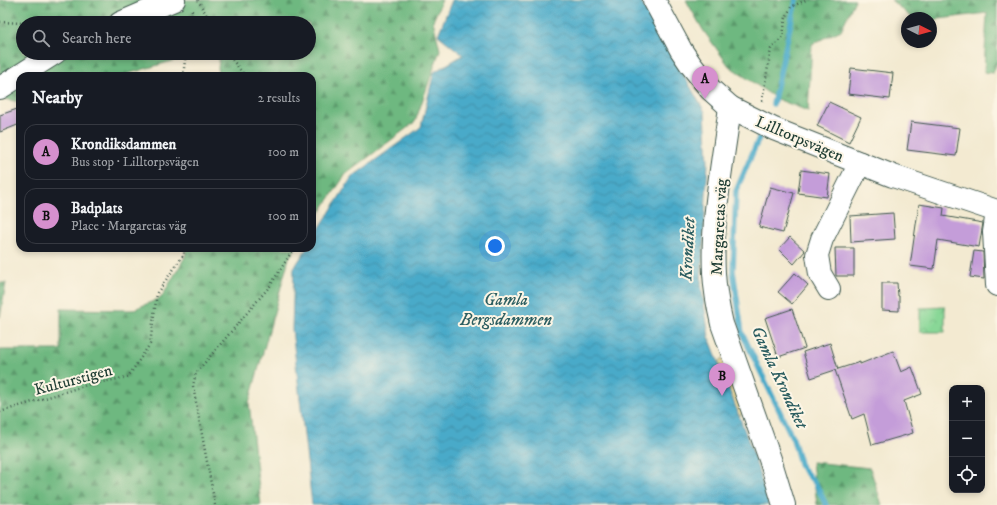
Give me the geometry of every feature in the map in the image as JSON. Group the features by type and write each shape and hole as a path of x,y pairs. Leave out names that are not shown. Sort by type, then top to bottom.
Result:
{"street":[{"path":"136,16 174,0"},
{"name":"Lilltorpsvägen","path":"654,0 681,50 691,65 710,89 730,107 774,129 893,176 997,211 994,232 997,285"},
{"path":"25,72 44,60"},
{"path":"0,88 16,78"},
{"name":"Margaretas väg","path":"730,107 715,226 714,272 717,301 722,324 770,459 784,505"},
{"path":"829,289 820,274 817,255 822,239 860,163"}],"path":[{"path":"198,0 207,16"},
{"path":"759,121 771,49 783,38 785,20 791,7 806,0"},
{"path":"0,22 16,23"},
{"path":"184,72 185,60"},
{"path":"233,60 242,72"},
{"name":"Kulturstigen","path":"0,412 87,385 128,377 150,344 157,293 184,252"},
{"path":"215,505 193,386 196,373 270,286 291,252"}],"green space":[{"path":"0,0 442,0 433,21 440,50 415,122 346,174 316,218 316,72 218,72 219,60 316,60 316,16 16,16 16,60 178,60 134,72 16,72 16,101 0,98"},
{"path":"686,0 855,0 841,30 812,44 808,111 777,99 729,66 703,30"},
{"path":"891,0 997,0 997,62 993,73 984,72 987,13 937,19 937,12 905,12"},
{"path":"186,252 293,252 289,258 249,403 261,505 0,505 0,350 61,350 61,309 132,310 161,298 185,257"},
{"path":"0,283 6,283 0,317"},
{"path":"945,307 945,332 920,332 920,308"},
{"path":"812,462 870,468 882,505 817,505"}],"sand":[{"path":"723,358 743,414 718,427 702,377"}],"water":[{"name":"Gamla Bergsdammen","path":"452,0 640,0 705,112 708,162 701,283 709,337 752,450 769,505 312,505 292,329 294,268 304,252 316,252 316,234 352,177 421,127 434,72 463,55 438,35"}],"building":[{"path":"851,68 893,73 890,99 848,94"},
{"path":"829,102 861,117 849,142 817,126"},
{"path":"16,109 16,126 0,132 0,115"},
{"path":"911,122 960,128 956,156 907,150"},
{"path":"801,170 830,174 827,197 798,193"},
{"path":"770,187 794,193 783,233 759,227"},
{"path":"919,204 944,208 943,216 983,223 979,247 938,240 934,269 910,266"},
{"path":"893,213 895,239 851,242 850,216"},
{"path":"790,237 805,251 794,264 779,249"},
{"path":"835,248 854,248 854,276 836,276"},
{"path":"974,251 983,252 984,279 970,277"},
{"path":"795,273 808,285 792,304 778,292"},
{"path":"882,283 897,283 899,311 882,310"},
{"path":"792,309 805,348 778,357 765,318"},
{"path":"830,343 838,369 811,378 803,352"},
{"path":"893,351 901,372 912,367 922,394 904,401 913,433 872,445 864,414 852,419 835,370 860,362 860,364"}],"waterway":[{"name":"Gamla Krondiket","path":"773,104 796,0"},
{"name":"Gamla Krondiket","path":"759,138 736,191 733,271 742,333 793,439 801,467 816,484 826,505"}],"place":[{"name":"Krondiksdammen","path":"705,99"},
{"name":"Badplats","path":"722,396"}],"water label":[{"name":"Krondiket","path":"687,249"}]}
